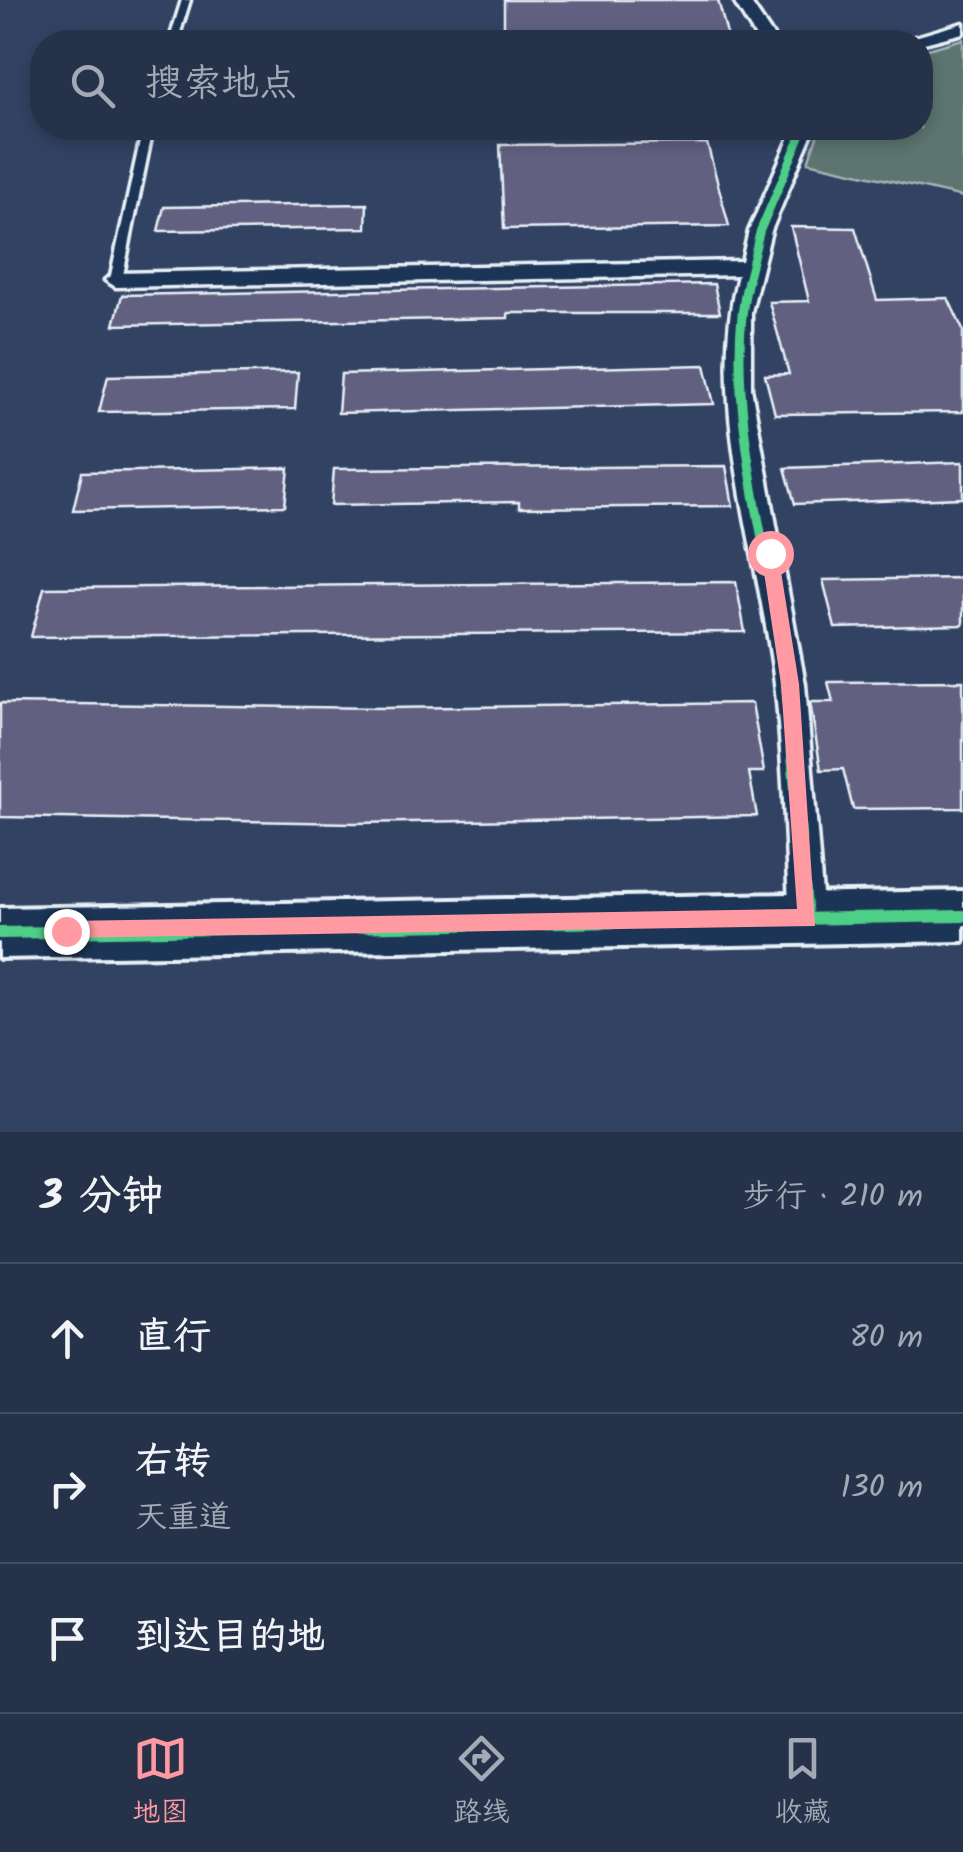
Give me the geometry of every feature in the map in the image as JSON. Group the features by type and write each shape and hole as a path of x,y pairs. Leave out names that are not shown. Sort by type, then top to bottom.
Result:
{"street":[{"path":"741,0 760,30"},
{"path":"933,36 963,28"},
{"path":"799,140 760,231 740,312 739,388 790,684 808,919"},
{"path":"116,280 751,268"},
{"path":"0,932 963,916"}],"lane":[{"path":"177,30 186,0"},
{"path":"116,280 145,140"}],"green space":[{"path":"963,39 963,197 808,162 816,140 933,140 933,48"}],"building":[{"path":"504,0 718,0 726,30 504,30"},
{"path":"707,143 729,226 504,229 500,145"},
{"path":"367,204 366,228 158,231 164,207"},
{"path":"791,227 855,228 877,300 948,298 963,330 963,412 775,414 765,375 789,374 769,302 809,301"},
{"path":"714,284 720,313 508,313 508,318 114,325 122,295"},
{"path":"705,365 714,404 338,413 341,374"},
{"path":"298,372 295,409 99,412 108,376"},
{"path":"963,462 963,498 795,504 785,468"},
{"path":"726,466 733,506 519,508 519,502 331,505 334,469"},
{"path":"289,468 285,506 73,510 82,472"},
{"path":"963,578 963,625 835,628 823,580"},
{"path":"736,582 745,632 31,637 44,588"},
{"path":"963,681 963,808 853,809 843,769 821,770 810,702 833,702 828,682"},
{"path":"0,703 385,708 752,703 764,772 749,772 757,816 355,823 0,817"}],"cycle path":[{"path":"799,140 760,231 740,312 739,388 790,684 807,919"},
{"path":"0,933 963,916"}],"route":[{"path":"66,931 808,919 790,684 770,553"}]}
